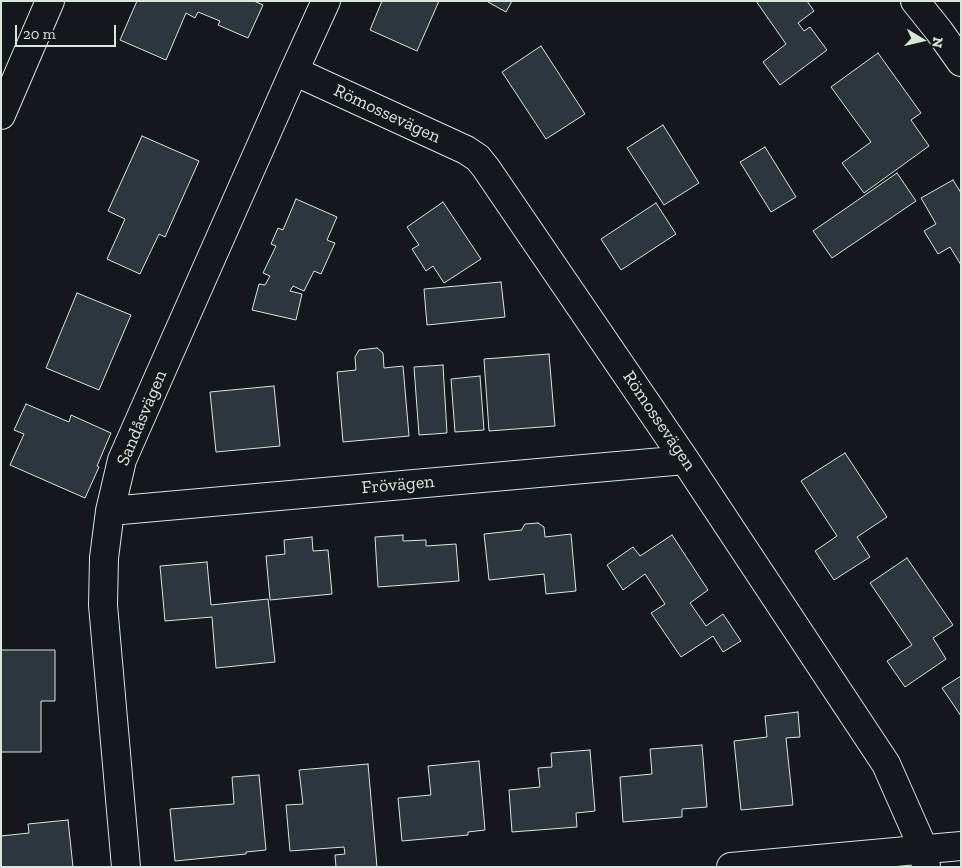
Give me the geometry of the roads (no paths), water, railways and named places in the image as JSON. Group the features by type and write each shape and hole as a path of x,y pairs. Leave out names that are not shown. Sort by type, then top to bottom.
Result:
{"street":[{"path":"1,115 50,1"},
{"name":"Sandåsvägen","path":"126,867 104,605 104,558 110,511 122,460 326,1"},
{"path":"915,1 961,62"},
{"name":"Römossevägen","path":"294,71 466,150 478,158 685,460 886,764 925,858"},
{"name":"Frövägen","path":"110,511 685,460"},
{"path":"731,867 925,858 961,846"}]}
